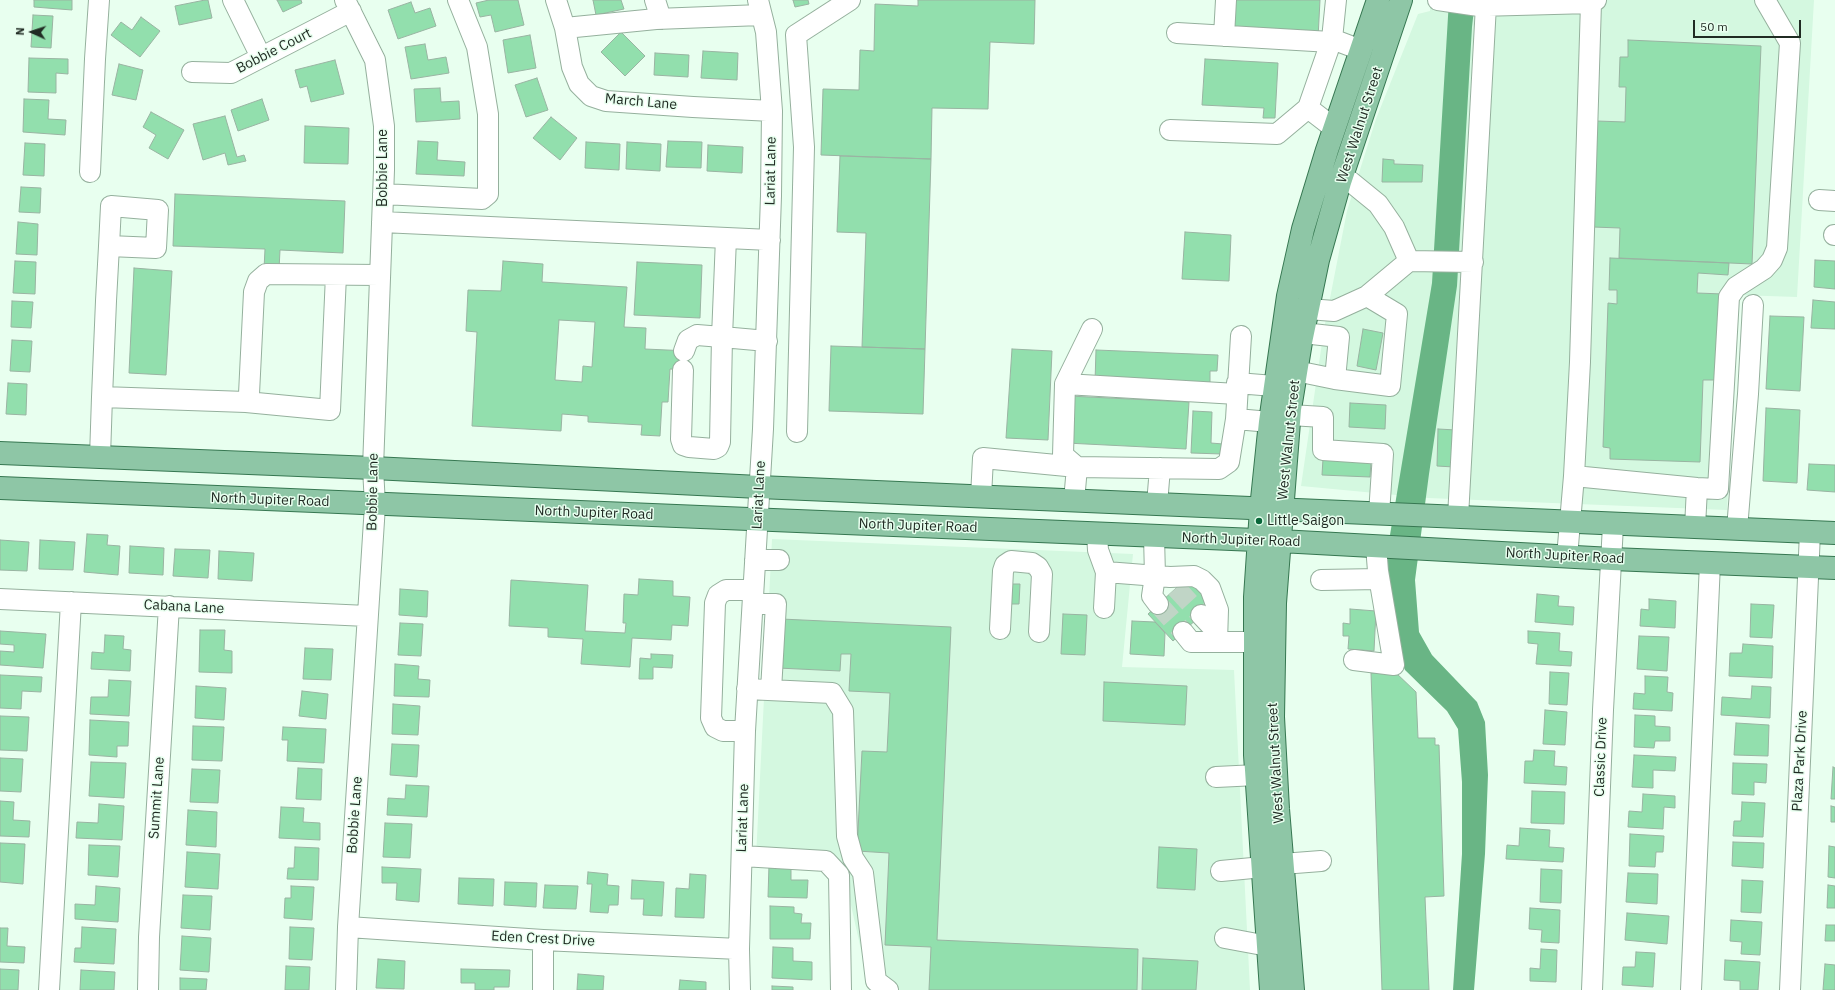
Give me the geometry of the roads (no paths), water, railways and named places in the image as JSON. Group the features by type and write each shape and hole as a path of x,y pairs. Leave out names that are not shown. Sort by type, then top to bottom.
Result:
{"main road":[{"name":"West Walnut Street","path":"1273,866 1257,778 1255,597 1270,540 1282,509 1280,418 1274,386 1288,296 1303,229 1334,128 1378,0"},
{"path":"1383,54 1382,40 1392,10 1393,0"},
{"name":"West Walnut Street","path":"1271,990 1268,946 1273,866 1275,603 1270,540 1261,509 1280,418 1296,371 1317,264 1342,178 1401,0"},
{"path":"1334,128 1333,168 1336,174 1342,178"},
{"path":"1317,264 1313,240 1322,210 1323,197 1321,183 1318,180"},
{"path":"0,453 373,468 981,497 1835,533"},
{"name":"North Jupiter Road","path":"0,488 375,505 1270,540 1567,557 1835,568"},
{"path":"980,529 981,497"},
{"path":"1273,866 1268,878 1272,895 1274,938 1290,953 1292,990"}],"street":[{"path":"90,172 99,0"},
{"path":"233,0 261,57"},
{"path":"383,194 482,199 488,194 488,114 476,47 458,0"},
{"name":"March Lane","path":"556,0 565,28 572,67 579,84 591,96 606,101 693,107 772,110"},
{"path":"655,0 661,19"},
{"path":"797,432 804,147 796,35 850,0"},
{"path":"1224,36 1226,0"},
{"path":"1170,130 1277,134 1308,108 1331,40 1336,0"},
{"path":"1438,0 1484,4 1593,1 1580,357 1574,476 1567,557"},
{"path":"1574,476 1697,488 1718,488 1729,297 1736,287 1764,269 1772,260 1777,248 1790,43 1765,0"},
{"path":"1455,517 1484,4"},
{"name":"Bobbie Court","path":"192,72 231,73 348,6"},
{"name":"Bobbie Lane","path":"346,990 348,927 375,505 373,468 384,126 380,86 375,60 348,6"},
{"path":"565,28 661,19 760,7"},
{"name":"Lariat Lane","path":"740,990 739,948 745,731 758,520 767,341 770,240 772,110 766,32 760,7"},
{"path":"1177,33 1331,40 1361,50"},
{"path":"1308,108 1334,128"},
{"path":"1342,178 1351,182 1378,204 1417,261"},
{"path":"382,222 770,240"},
{"path":"726,238 722,337 720,442 718,447 714,449 689,447 683,445 681,439 683,361 688,340 697,335 722,337 767,341"},
{"path":"100,457 108,246"},
{"path":"1308,309 1334,311 1367,296 1417,261 1470,262"},
{"path":"246,402 249,394 254,292 258,281 266,274 380,275"},
{"path":"102,397 246,402 330,410 336,275"},
{"path":"1296,371 1335,379 1390,386 1397,314 1367,296"},
{"path":"1737,529 1748,394 1753,305"},
{"path":"1335,379 1342,307"},
{"path":"1077,467 1063,455 1065,384 1092,329"},
{"path":"1303,334 1340,337"},
{"path":"981,497 983,458 1077,467 1219,469 1229,462 1236,419 1241,336"},
{"path":"1065,384 1237,389 1274,386"},
{"path":"1236,419 1323,417 1323,450 1383,454 1383,514"},
{"path":"1074,501 1077,467"},
{"path":"1157,504 1160,468"},
{"path":"1695,527 1697,488"},
{"name":"Classic Drive","path":"1592,990 1603,710 1613,524"},
{"name":"Plaza Park Drive","path":"1790,990 1810,532"},
{"path":"1097,534 1098,550 1106,572 1104,608"},
{"path":"1154,536 1166,580"},
{"path":"1354,660 1394,664 1379,579 1378,546"},
{"path":"755,560 779,560"},
{"path":"1000,629 1003,571 1005,565 1011,561 1032,563 1038,567 1042,574 1039,632"},
{"path":"1692,990 1710,563"},
{"path":"1106,572 1166,580 1194,576 1210,588 1218,610 1217,637"},
{"path":"1321,580 1379,579"},
{"path":"1158,604 1152,596 1166,580"},
{"path":"745,731 723,731 715,727 711,718 715,603 718,595 726,590 776,604 771,690"},
{"name":"Cabana Lane","path":"0,599 367,616"},
{"path":"48,990 71,602"},
{"name":"Summit Lane","path":"148,990 149,937 169,606"},
{"path":"1201,615 1217,637"},
{"path":"1183,632 1191,642 1217,637 1255,642"},
{"path":"747,689 832,694 843,711 847,836 853,858 863,873 876,981 888,990"},
{"path":"1216,777 1257,778"},
{"path":"742,856 826,861 839,875 841,990"},
{"path":"1221,871 1321,861"},
{"name":"Eden Crest Drive","path":"348,927 543,940 739,948"},
{"path":"1224,938 1268,946"},
{"path":"543,940 543,990"}],"tunnel":[{"path":"1176,588 1201,615"},
{"path":"1158,604 1183,632"}],"place":[{"name":"Little Saigon","path":"1259,521"}]}
